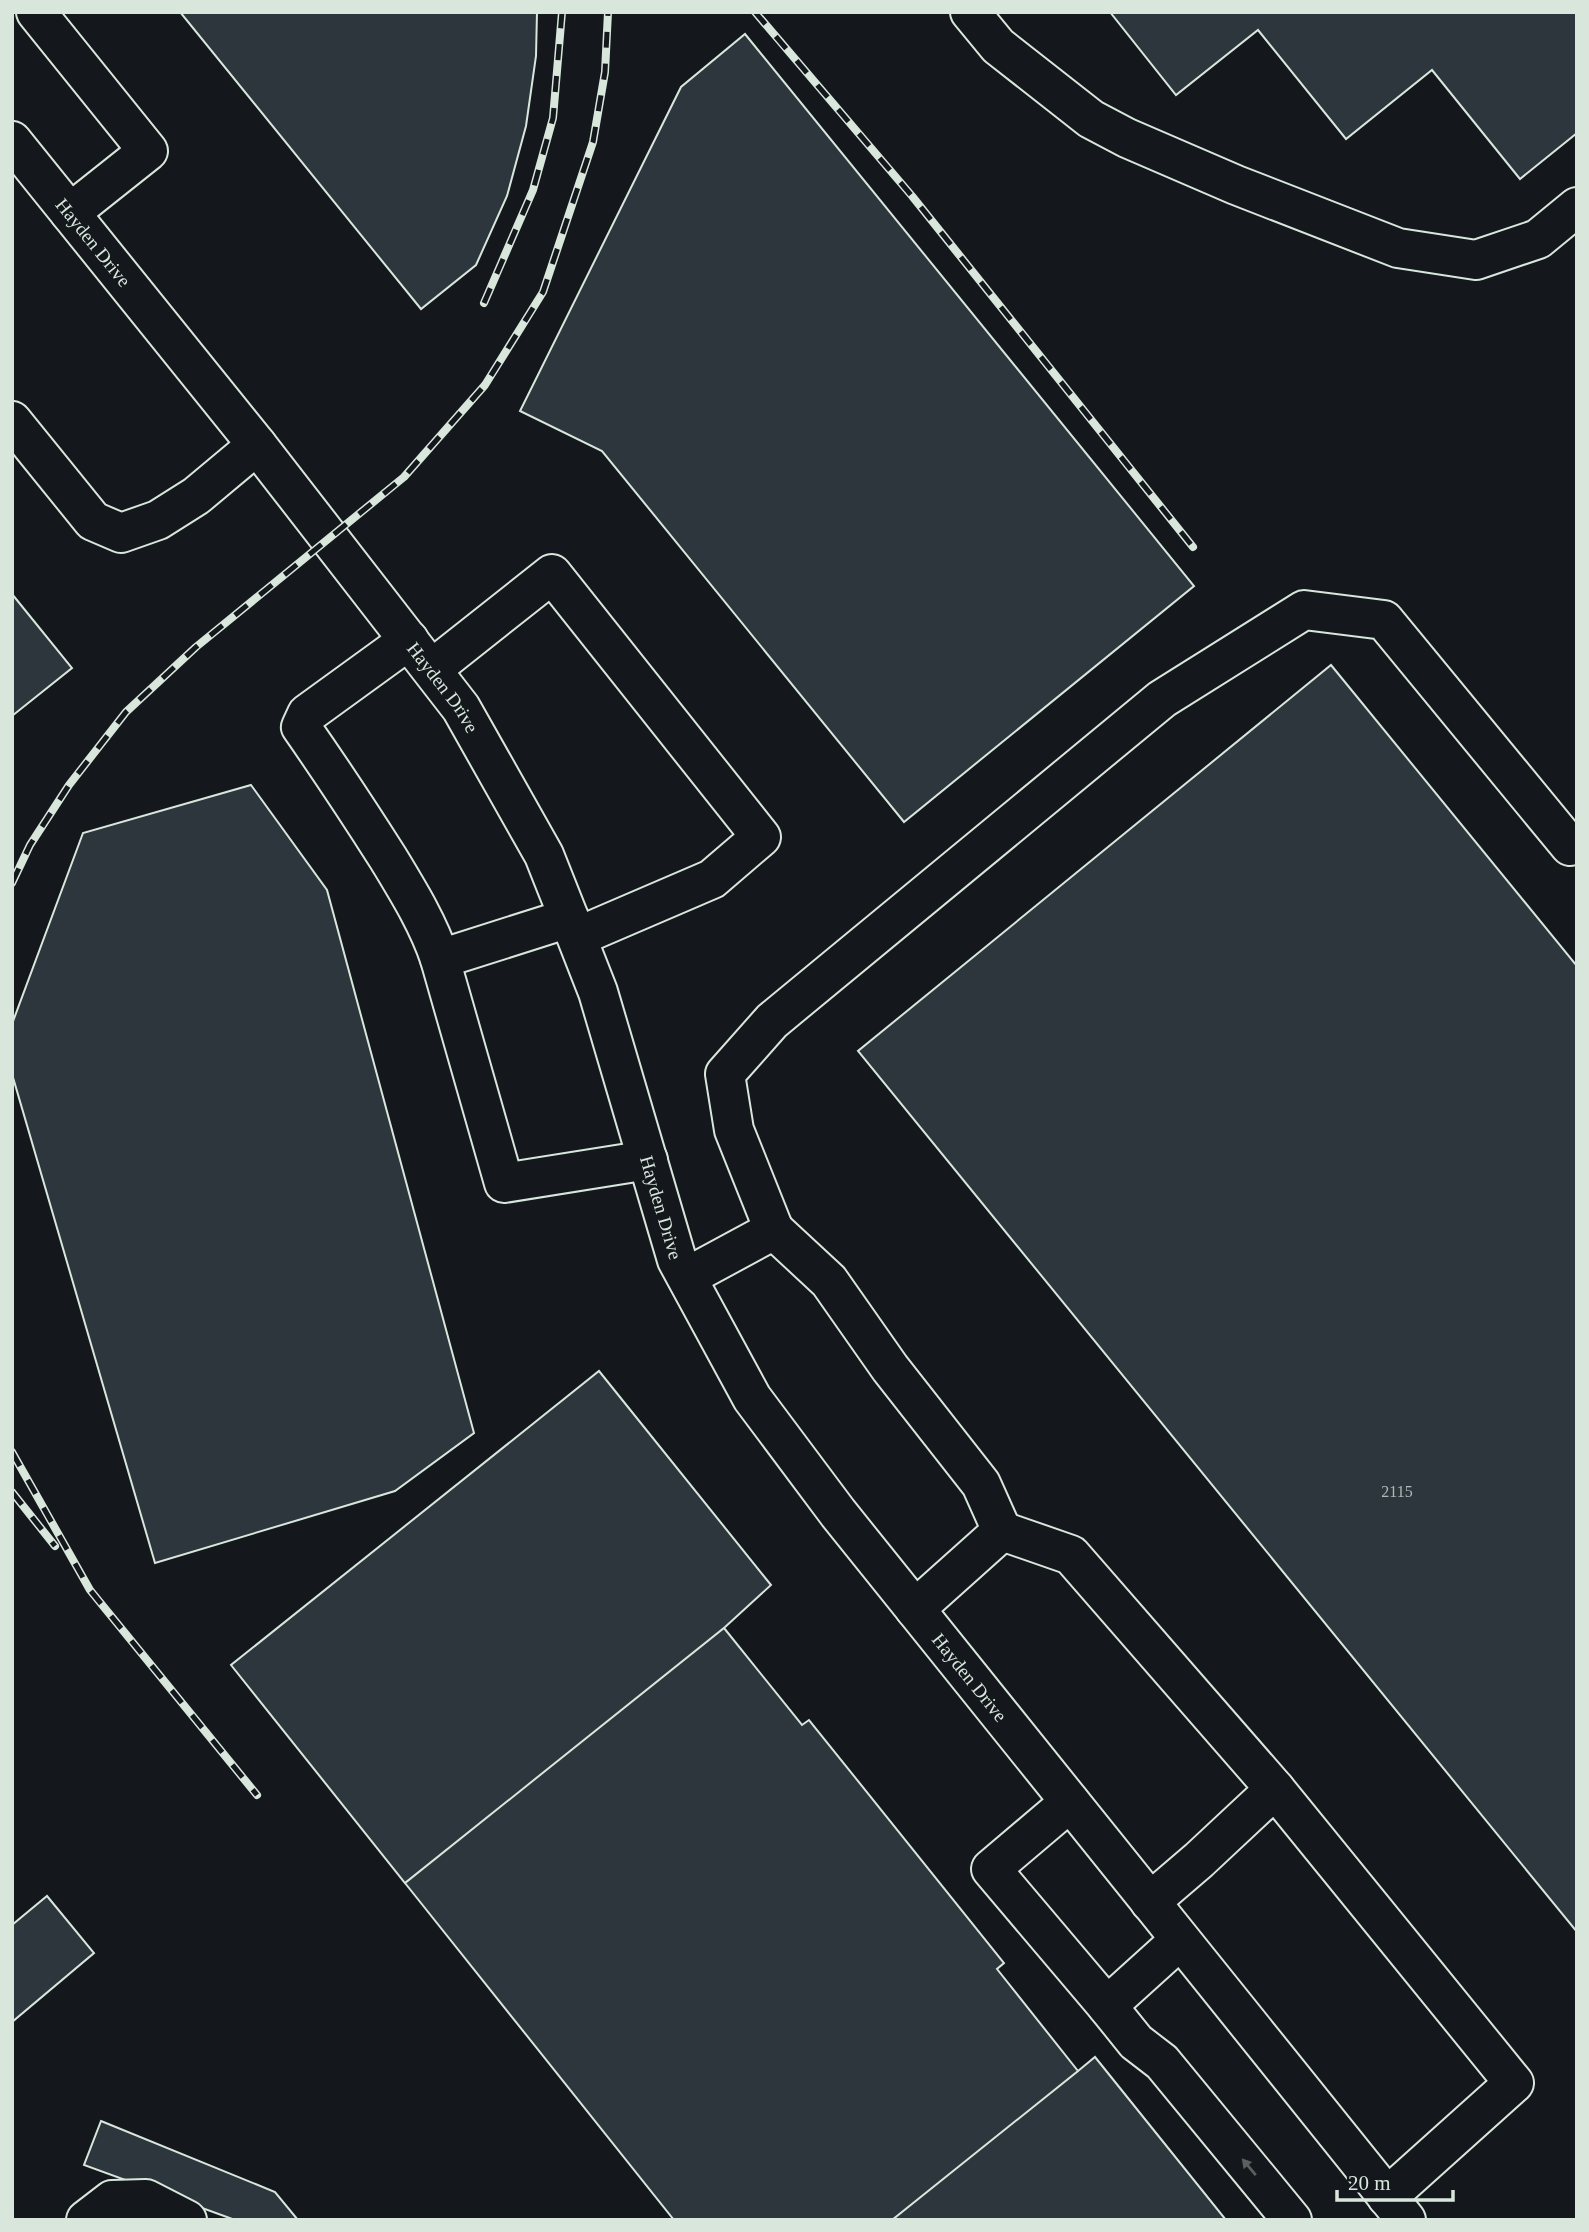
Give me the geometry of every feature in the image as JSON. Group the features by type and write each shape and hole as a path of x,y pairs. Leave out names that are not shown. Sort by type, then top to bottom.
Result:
{"street":[{"path":"36,12 148,151 70,213"},
{"path":"970,12 998,46 1091,119 1127,138 1236,185 1398,248 1476,260 1538,239 1577,207"},
{"name":"Hayden Drive","path":"12,141 257,445 461,708 544,855 598,992 677,1259 752,1398 838,1513 1396,2208"},
{"path":"12,421 93,521 121,533 158,520 196,496 257,445"},
{"path":"440,959 573,928 712,879 761,837 552,574 421,655 307,714 301,727 401,879 432,934 504,1183 648,1160"},
{"path":"1396,2208 1514,2083 1275,1789 1071,1555 1002,1531 981,1484 890,1368 829,1281 774,1230 734,1130 726,1074 772,1021 1162,699 1304,610 1384,620 1570,846"},
{"path":"687,1277 774,1230"},
{"path":"915,1609 1002,1531"},
{"path":"1150,1902 1275,1789"},
{"path":"1070,1802 991,1869 1136,2042 1162,2062 1292,2220"},
{"path":"1107,2007 1180,1940"},
{"path":"86,2220 112,2200 146,2199 187,2220"}],"building":[{"path":"180,12 537,12 536,56 526,126 507,196 476,265 421,309"},
{"path":"1110,12 1577,12 1577,133 1520,179 1432,70 1346,139 1258,30 1176,95"},
{"path":"745,34 1194,586 904,822 602,451 520,411 681,87"},
{"path":"12,594 72,668 12,716"},
{"path":"1331,665 1577,966 1577,1932 858,1051"},
{"path":"251,785 327,890 474,1433 395,1491 155,1563 12,1074 12,1024 83,833"},
{"path":"599,1371 771,1585 724,1628 405,1883 231,1665"},
{"path":"724,1628 802,1725 809,1720 1004,1963 997,1969 1078,2071 892,2220 674,2220 405,1883"},
{"path":"47,1896 94,1953 12,2022 12,1925"},
{"path":"1095,2057 1226,2220 892,2220 1078,2071"},
{"path":"101,2121 275,2192 298,2220 235,2220 84,2165"}],"railway":[{"path":"484,303 533,190 553,118 562,12"},
{"path":"12,883 30,845 69,785 126,712 196,647 404,477 485,385 543,292 593,142 605,72 608,12"},
{"path":"755,12 912,196 1193,547"},
{"path":"12,1452 90,1590 257,1795"},
{"path":"12,1492 55,1546"}]}
